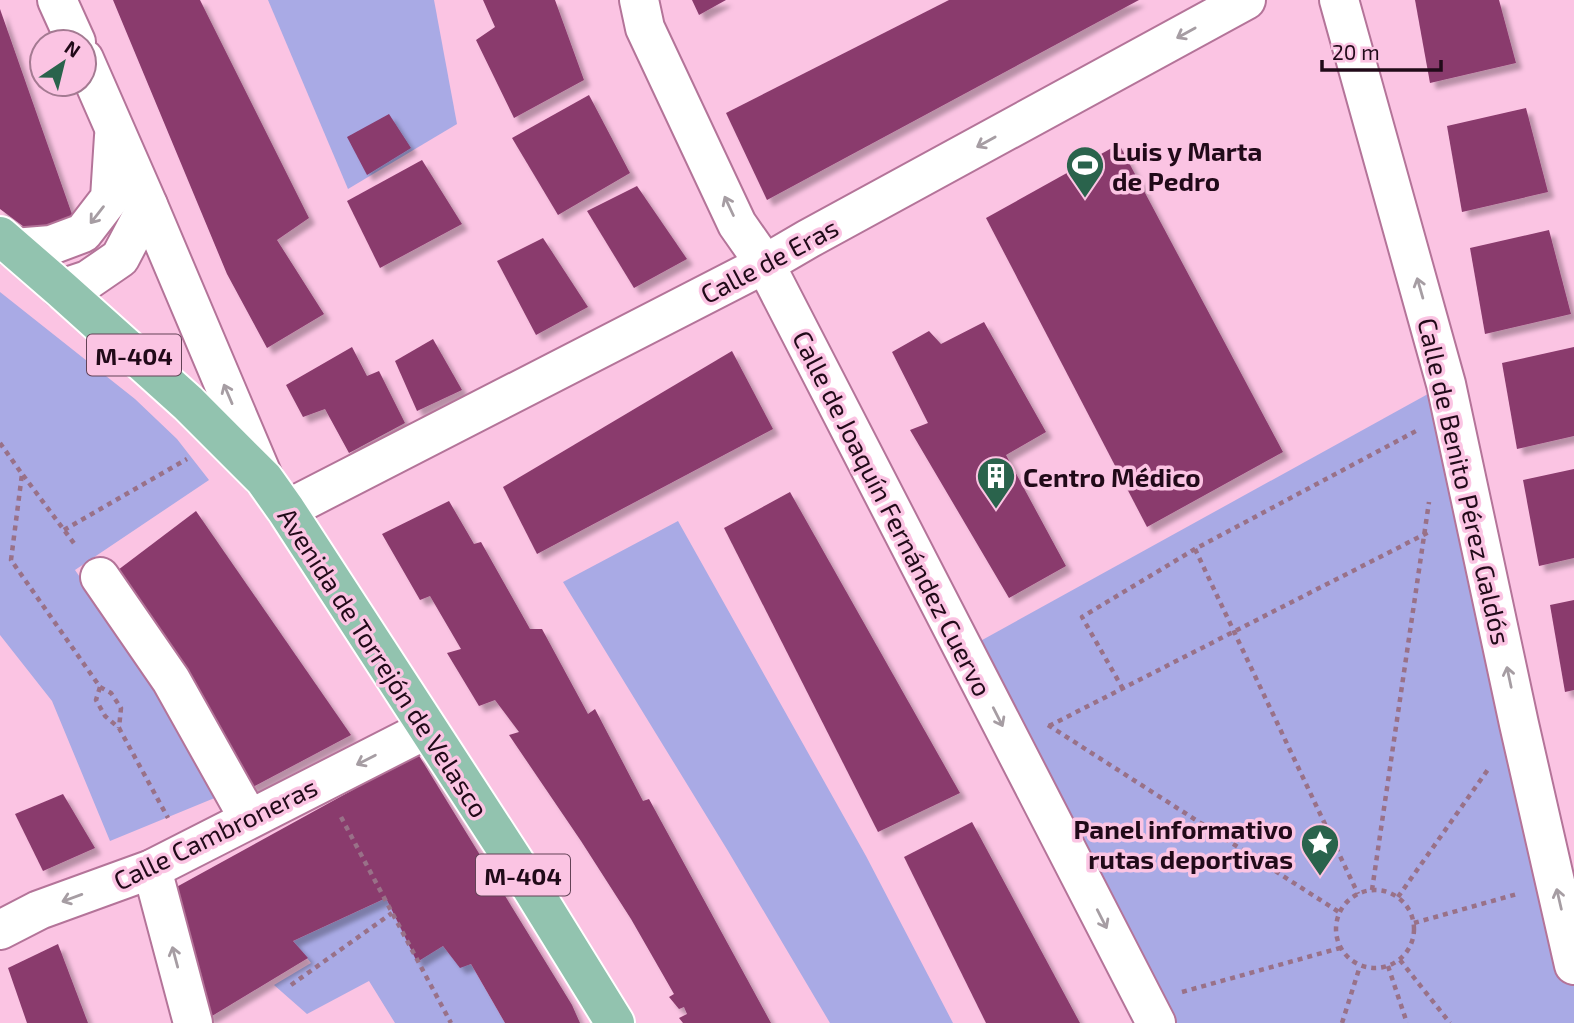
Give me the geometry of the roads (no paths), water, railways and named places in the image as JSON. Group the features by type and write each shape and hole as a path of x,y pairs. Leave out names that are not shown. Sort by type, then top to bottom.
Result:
{"main road":[{"name":"Avenida de Torrejón de Velasco","path":"7,242 188,403 264,480 529,884 615,1023"}],"street":[{"path":"57,0 70,28"},
{"name":"Calle de Joaquín Fernández Cuervo","path":"639,0 645,28 737,224 765,264 1150,1012"},
{"name":"Calle de Eras","path":"286,510 765,264 1246,0"},
{"name":"Calle de Benito Pérez Galdós","path":"1339,0 1446,384 1574,965"},
{"name":"Avenida de Torrejón de Velasco","path":"98,90 264,480"},
{"path":"7,242 51,245 83,233 110,198 115,127"},
{"path":"61,289 88,280 120,258 148,205"},
{"path":"100,577 171,680 249,819"},
{"name":"Calle Cambroneras","path":"0,930 39,910 152,869 427,729"},
{"path":"152,869 193,1023"}],"place":[{"name":"Luis y Marta de Pedro","path":"1085,199"},
{"name":"Centro Médico","path":"996,510"},
{"name":"Panel informativo rutas deportivas","path":"1320,877"}]}
